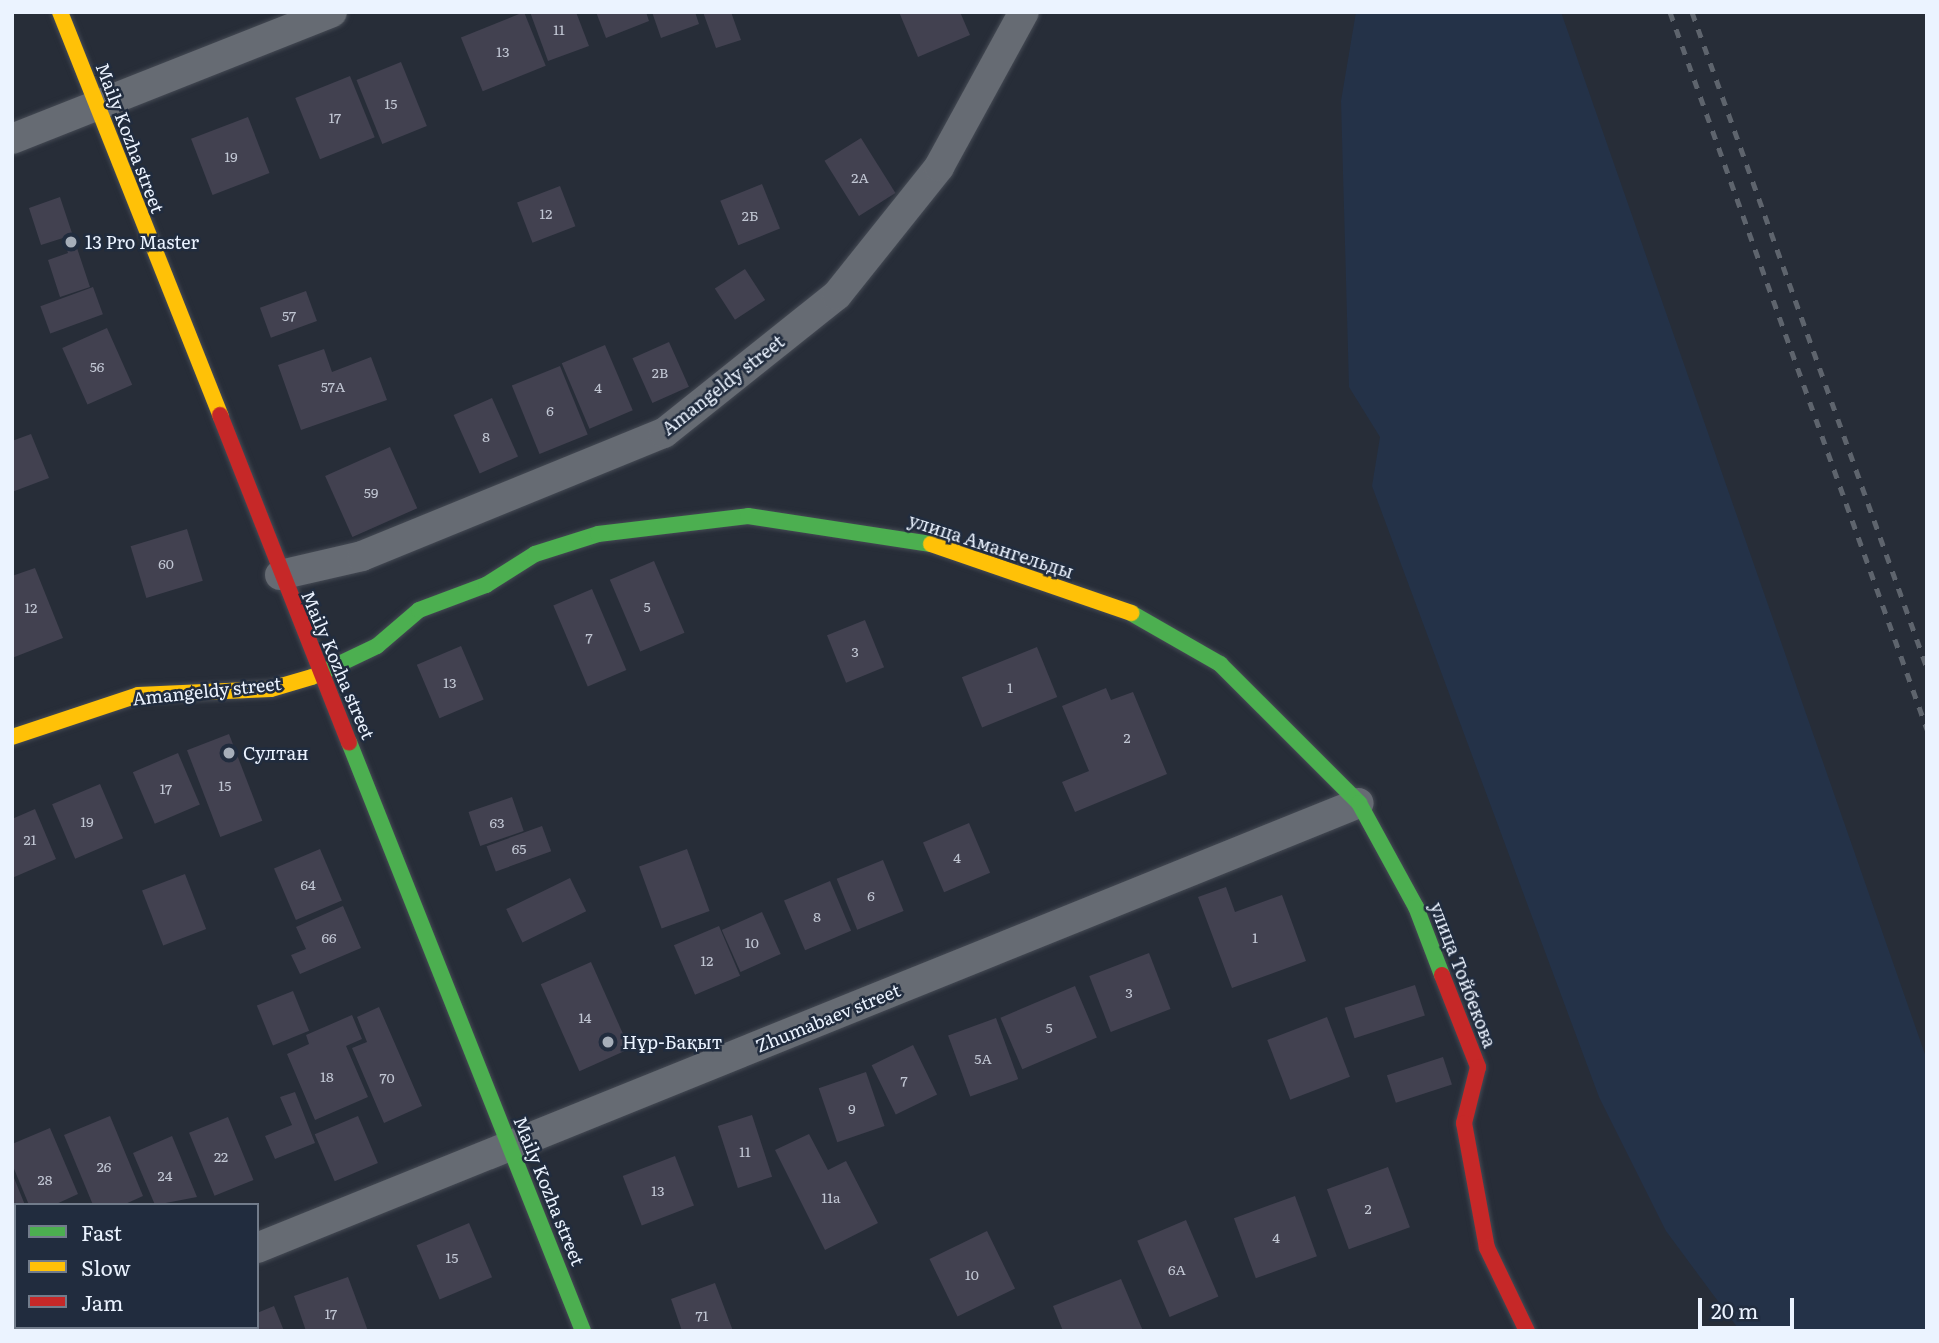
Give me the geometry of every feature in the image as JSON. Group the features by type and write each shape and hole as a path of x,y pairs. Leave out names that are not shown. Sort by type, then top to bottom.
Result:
{"street":[{"name":"Maily Kozha street","path":"60,12 280,575 322,674 583,1331"},
{"path":"12,139 332,12"},
{"name":"Amangeldy street","path":"280,575 362,556 664,433 837,295 939,167 1024,12"},
{"name":"улица Амангельды","path":"322,674 376,646 419,610 486,585 535,554 598,534 748,516 907,536 1140,616 1220,664 1359,803"},
{"name":"Amangeldy street","path":"12,737 138,695 271,688 322,674"},
{"name":"Zhumabaev street","path":"259,1247 1359,803"},
{"name":"улица Тойбекова","path":"1359,803 1416,907 1478,1067 1464,1123 1487,1248 1527,1331"}],"shaded area":[{"path":"1356,12 1561,12 1927,1060 1927,1331 1740,1331 1666,1231 1599,1097 1372,486 1380,437 1349,387 1341,101"}],"building":[{"path":"524,12 546,66 483,91 461,37"},
{"path":"530,12 576,12 589,46 548,61"},
{"path":"596,12 646,12 649,21 606,38"},
{"path":"652,12 695,12 699,24 661,38"},
{"path":"703,12 731,12 741,40 716,48"},
{"path":"899,12 960,12 970,35 918,57"},
{"path":"401,62 427,126 382,144 356,80"},
{"path":"350,76 375,137 320,159 295,98"},
{"path":"248,117 270,173 213,195 191,139"},
{"path":"861,138 895,193 859,216 825,161"},
{"path":"762,184 780,229 738,245 720,201"},
{"path":"560,186 575,226 532,243 517,202"},
{"path":"60,197 90,287 60,297 48,260 68,253 63,238 41,245 29,208"},
{"path":"745,269 765,300 735,320 715,289"},
{"path":"93,287 103,314 50,333 40,306"},
{"path":"306,291 317,321 271,338 260,308"},
{"path":"107,328 132,385 87,405 62,348"},
{"path":"669,342 689,387 652,403 632,358"},
{"path":"605,345 633,410 589,429 562,363"},
{"path":"324,349 332,372 371,357 387,400 301,430 278,365"},
{"path":"560,366 588,435 540,454 512,385"},
{"path":"492,398 518,456 480,474 454,415"},
{"path":"31,434 49,478 12,492 12,441"},
{"path":"390,447 417,508 352,537 325,476"},
{"path":"187,529 203,581 146,598 131,546"},
{"path":"654,561 684,633 640,652 610,580"},
{"path":"35,568 63,638 12,658 12,576"},
{"path":"592,589 626,670 588,686 553,605"},
{"path":"865,620 884,667 846,683 827,635"},
{"path":"461,646 484,699 439,718 417,665"},
{"path":"1037,647 1057,697 982,727 962,677"},
{"path":"1106,688 1111,700 1133,692 1167,774 1075,812 1062,782 1089,771 1062,706"},
{"path":"229,734 262,821 220,837 187,750"},
{"path":"178,753 200,805 155,824 133,772"},
{"path":"100,784 123,838 75,859 52,804"},
{"path":"512,797 524,831 480,846 469,812"},
{"path":"35,809 56,859 12,878 12,819"},
{"path":"969,823 990,873 944,892 923,843"},
{"path":"542,826 551,851 496,872 487,846"},
{"path":"320,849 342,901 296,920 274,869"},
{"path":"687,849 710,911 662,928 639,866"},
{"path":"883,860 904,911 857,930 837,879"},
{"path":"185,874 206,929 163,946 142,890"},
{"path":"570,878 586,911 522,942 506,909"},
{"path":"830,881 851,931 805,950 784,901"},
{"path":"1226,887 1235,912 1282,895 1306,961 1232,988 1198,897"},
{"path":"343,906 361,948 300,974 291,955 306,949 296,927"},
{"path":"762,912 781,954 741,972 722,930"},
{"path":"719,926 740,976 695,995 674,945"},
{"path":"1149,953 1171,1009 1111,1032 1089,976"},
{"path":"591,962 630,1049 579,1071 541,984"},
{"path":"1415,985 1425,1015 1355,1038 1345,1008"},
{"path":"1075,986 1097,1038 1022,1069 1000,1018"},
{"path":"293,991 309,1031 273,1045 257,1006"},
{"path":"379,1007 422,1106 384,1123 352,1048 367,1042 357,1017"},
{"path":"352,1015 362,1039 346,1046 368,1097 315,1120 287,1054 309,1044 306,1035"},
{"path":"1327,1017 1350,1077 1290,1100 1267,1040"},
{"path":"996,1018 1018,1079 970,1097 948,1035"},
{"path":"913,1045 937,1094 896,1115 872,1065"},
{"path":"1443,1057 1452,1085 1396,1103 1387,1075"},
{"path":"866,1072 885,1126 837,1142 819,1088"},
{"path":"295,1092 315,1143 275,1159 265,1136 292,1125 280,1097"},
{"path":"752,1115 772,1177 738,1188 718,1126"},
{"path":"110,1116 143,1196 127,1203 92,1203 64,1135"},
{"path":"358,1116 378,1163 335,1181 315,1134"},
{"path":"228,1117 253,1180 215,1196 189,1133"},
{"path":"50,1128 78,1194 58,1203 28,1203 12,1164 12,1144"},
{"path":"809,1134 828,1170 846,1161 878,1223 825,1250 775,1150"},
{"path":"172,1136 197,1197 154,1203 133,1153"},
{"path":"675,1156 694,1205 642,1226 623,1176"},
{"path":"1388,1167 1410,1227 1349,1249 1327,1189"},
{"path":"12,1173 24,1203 14,1203 12,1227"},
{"path":"1295,1196 1317,1256 1256,1278 1234,1218"},
{"path":"1186,1220 1218,1296 1170,1317 1137,1241"},
{"path":"469,1223 492,1277 440,1300 417,1245"},
{"path":"987,1231 1015,1289 958,1317 929,1259"},
{"path":"348,1277 368,1331 306,1331 294,1296"},
{"path":"1121,1279 1143,1331 1063,1331 1053,1306"},
{"path":"715,1283 733,1331 682,1331 671,1299"},
{"path":"274,1306 284,1331 224,1331 259,1329 259,1312"}],"railway":[{"path":"1670,12 1927,729"},
{"path":"1692,12 1927,668"}],"traffic: fast":[{"path":"312,677 377,646 419,610 486,585 535,554 598,534 748,516 931,544"},
{"path":"1131,613 1220,664 1359,803 1416,907 1442,975"},
{"path":"349,742 583,1331"}],"traffic: slow":[{"path":"60,12 220,415"},
{"path":"931,544 1131,613"},
{"path":"12,737 138,695 271,689 312,677"}],"traffic: jam":[{"path":"220,415 349,742"},
{"path":"1442,975 1478,1067 1464,1123 1487,1248 1527,1331"}],"place":[{"name":"13 Pro Master","path":"71,242"},
{"name":"Султан","path":"229,753"},
{"name":"Нұр-Бақыт","path":"608,1042"}]}
